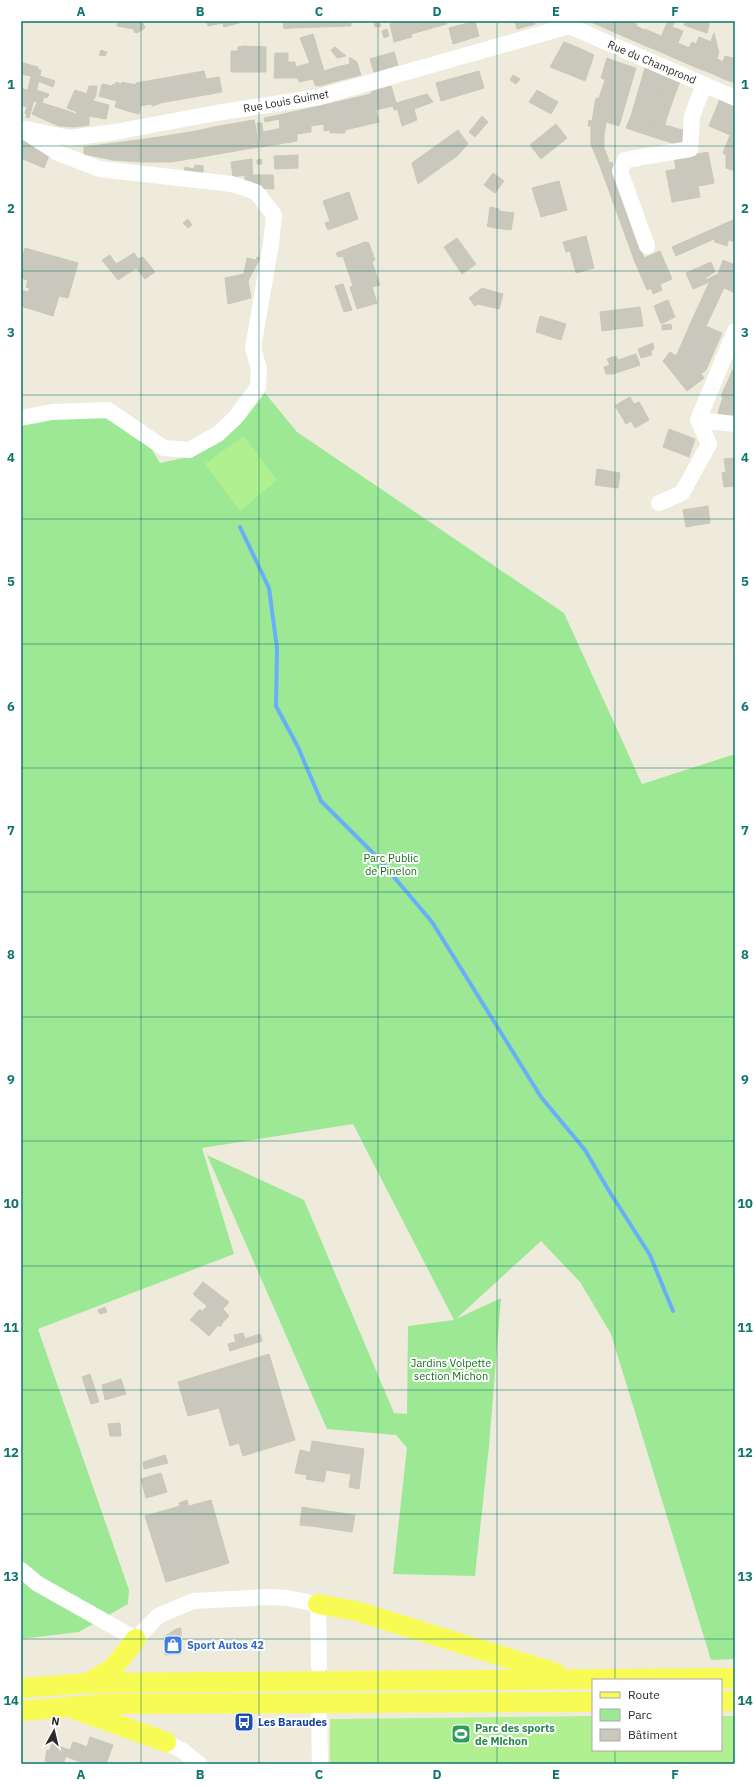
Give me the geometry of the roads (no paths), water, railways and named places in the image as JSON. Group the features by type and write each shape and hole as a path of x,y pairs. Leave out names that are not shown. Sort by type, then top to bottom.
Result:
{"main road":[{"path":"318,1604 356,1611 575,1679"},
{"path":"88,1682 114,1667 136,1639"},
{"path":"21,1688 88,1682 735,1678"},
{"path":"722,1701 735,1701"},
{"path":"21,1711 102,1704 592,1702"},
{"path":"66,1706 166,1742"}],"street":[{"name":"Rue du Champrond","path":"567,23 735,98"},
{"name":"Rue Louis Guimet","path":"21,128 70,138 115,132 216,113 319,97 567,23"},
{"path":"647,246 620,170 624,160 690,150 692,116 704,85"},
{"path":"21,128 58,153 100,169 232,184 256,192 274,215 271,244 253,348 259,369 258,387 235,418 218,434 189,450 164,448 108,410 52,412 21,418"},
{"path":"659,503 682,492 709,444 698,420 735,331"},
{"path":"698,420 735,424"},
{"path":"21,1570 38,1584 136,1639 158,1616 193,1602 270,1597 287,1598 318,1604 319,1666"},
{"path":"319,1718 320,1764"},
{"path":"166,1742 183,1751 199,1764"}],"waterway":[{"path":"240,527 269,588 277,648 276,706 298,747 321,801 377,857 432,922 541,1097 585,1150 650,1255 673,1311"}],"place":[{"name":"Sport Autos 42","path":"173,1645"},
{"name":"Les Baraudes","path":"244,1722"},
{"name":"Parc des sports de Michon","path":"461,1734"}],"park label":[{"name":"Parc Public de Pinelon","path":"391,864"},
{"name":"Jardins Volpette section Michon","path":"451,1369"}]}
